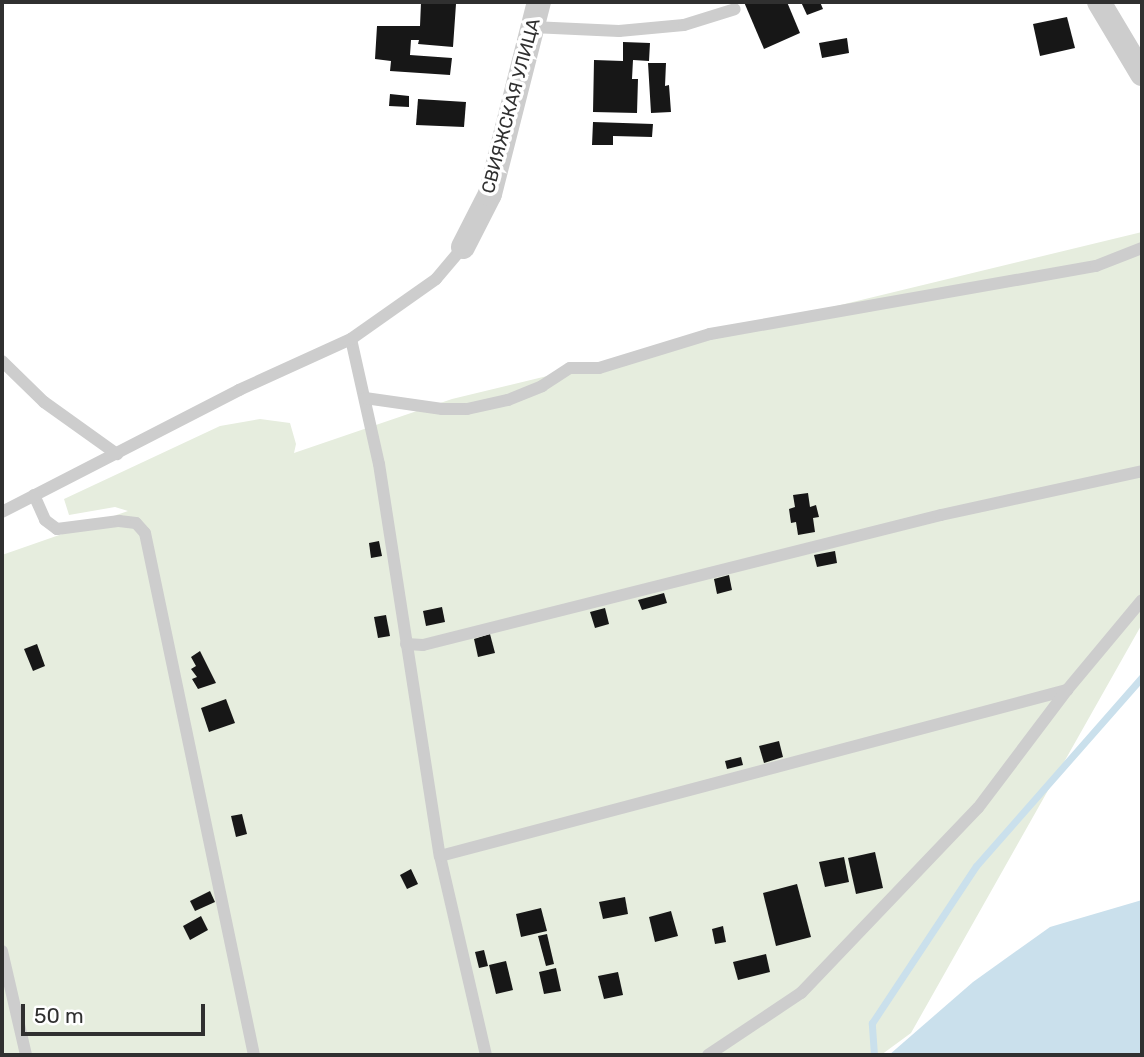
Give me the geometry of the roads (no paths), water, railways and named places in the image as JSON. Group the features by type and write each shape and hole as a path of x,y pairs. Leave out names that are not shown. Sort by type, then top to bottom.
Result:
{"street":[{"name":"СВИЯЖСКАЯ УЛИЦА","path":"463,247 490,194 538,2"},
{"path":"1099,2 1141,70"}],"lane":[{"path":"532,27 620,31 684,25 735,9"},
{"path":"2,512 239,390 351,339 436,279 463,247"},
{"path":"365,398 442,409 467,409 508,400 542,386 570,368 599,368 710,334 1096,266 1142,248"},
{"path":"351,339 379,464 440,856 486,1055"},
{"path":"2,362 44,402 117,454"},
{"path":"407,644 423,645 941,515 1142,471"},
{"path":"34,495 45,520 57,529 119,521 136,523 145,533 254,1055"},
{"path":"708,1055 801,993 978,808 1067,690 1142,600"},
{"path":"440,856 1067,690"},
{"path":"2,951 26,1055"}],"water":[{"path":"1142,900 1142,1055 889,1055 973,982 1050,927"}],"waterway":[{"path":"874,1055 872,1023 976,866 1142,677"}]}
